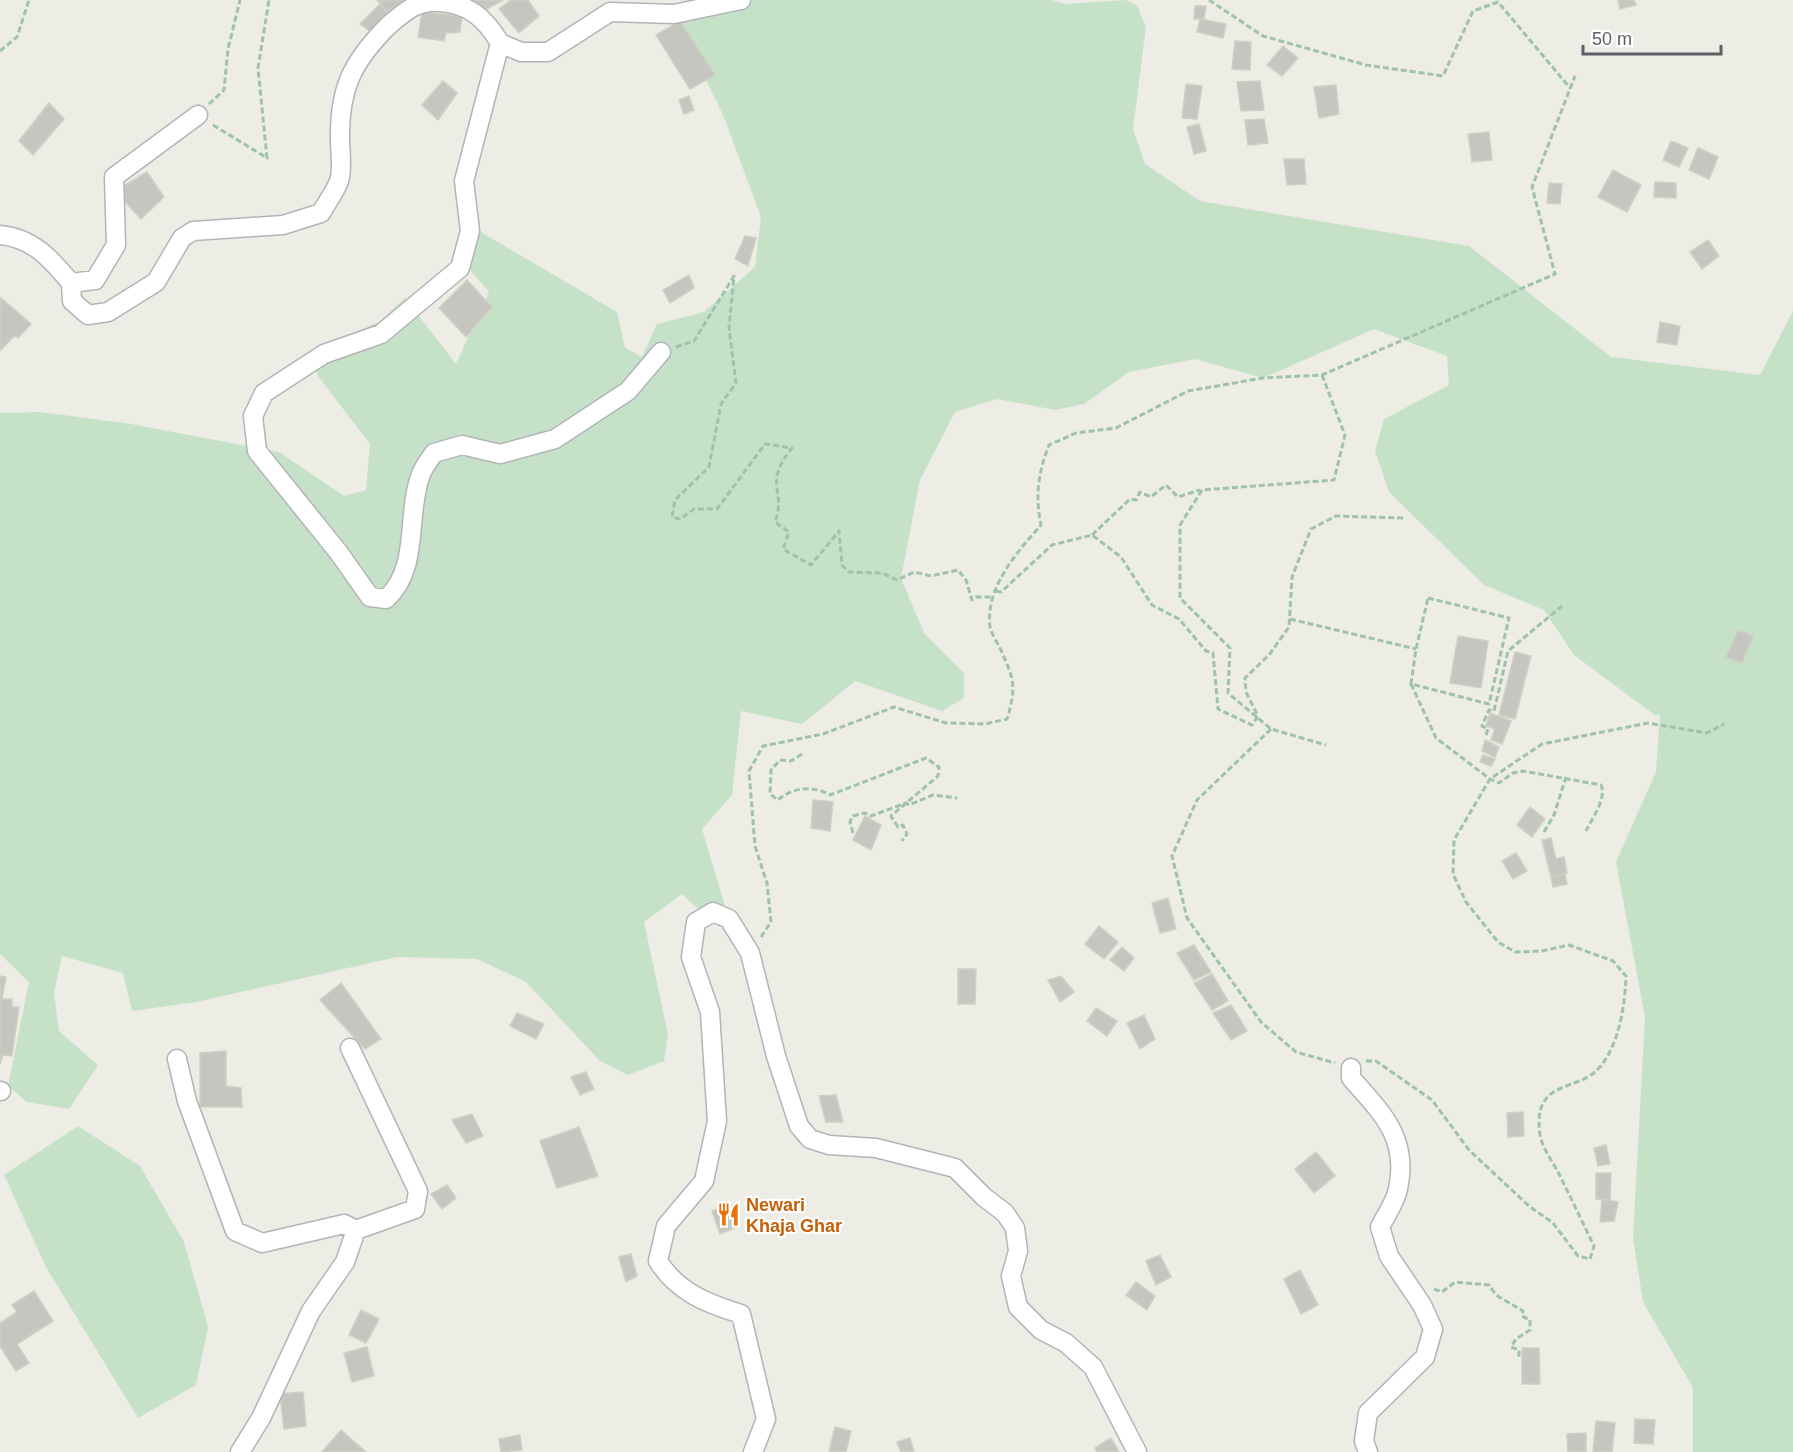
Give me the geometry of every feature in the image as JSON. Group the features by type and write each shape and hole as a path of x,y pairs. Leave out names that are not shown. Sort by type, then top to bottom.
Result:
{"street":[{"path":"0,234 13,236 44,251 71,283 72,301 88,315 108,312 156,282 182,238 193,231 283,225 321,213 340,179 339,109 351,71 368,47 406,9 427,1 456,3 470,9 489,25 500,43 521,52 548,52 610,12 674,14 741,0"},
{"path":"500,43 464,181 470,231 460,268 381,334 324,354 264,393 253,417 257,451 339,553 370,597 386,599 398,588 408,560 420,476 434,453 462,445 500,454 555,440 628,391 661,352"},
{"path":"71,283 95,280 116,245 114,177 198,115"},
{"path":"753,1452 766,1419 741,1314 701,1302 666,1274 658,1261 666,1226 704,1181 717,1121 710,1012 692,957 696,922 712,912 729,919 750,953 776,1056 799,1126 810,1139 829,1145 876,1148 955,1168 984,1197 1005,1213 1015,1228 1018,1251 1011,1276 1018,1307 1041,1330 1066,1343 1094,1366 1137,1452"},
{"path":"177,1059 187,1101 235,1232 262,1243 344,1224 356,1230 416,1209 418,1191 350,1048"},
{"path":"1351,1068 1350,1078 1385,1116 1401,1152 1398,1190 1380,1227 1389,1256 1417,1298 1432,1329 1425,1357 1368,1413 1364,1441 1368,1452"},
{"path":"240,1452 261,1418 311,1311 345,1262 356,1230"}],"path":[{"path":"0,51 17,37 29,0"},
{"path":"240,0 228,50 224,90 198,115 267,158 258,68 269,0"},
{"path":"1209,0 1263,36 1366,65 1443,76 1473,10 1498,2 1570,88"},
{"path":"750,953 771,922 767,883 755,846 749,771 763,746 823,734 894,707 946,723 985,724 1007,719 1015,693 1009,668 990,627 993,597 1014,555 1041,525 1036,502 1040,468 1049,446 1076,433 1116,428 1188,391 1263,378 1322,375 1555,274 1532,187 1575,76"},
{"path":"661,352 694,340 734,276 729,328 736,383 721,404 709,467 675,500 672,517 680,519 693,509 717,510 765,444 792,448 778,465 775,487 781,507 775,522 789,532 783,549 811,565 838,531 842,565 849,572 882,573 897,580 914,572 931,576 958,570 966,580 972,600 976,597 993,597"},
{"path":"996,591 1001,592 1052,545 1092,535 1130,499 1136,500 1140,492 1150,497 1166,485 1178,497 1202,490 1334,480 1346,435 1322,375"},
{"path":"1202,490 1180,525 1180,598 1230,648 1228,693 1271,729 1326,745"},
{"path":"1258,716 1246,692 1245,678 1269,655 1289,627 1292,578 1311,529 1336,516 1405,518"},
{"path":"1092,535 1121,556 1152,605 1179,619 1206,651 1213,653 1218,709 1252,725 1258,716"},
{"path":"1411,684 1489,704 1509,618 1428,598 1411,684 1423,704 1436,738 1490,779 1499,783 1513,773 1523,771 1601,784 1604,791 1586,831"},
{"path":"1486,735 1488,729 1482,726 1489,710 1494,711 1508,651 1562,606"},
{"path":"1290,619 1416,650"},
{"path":"1271,729 1197,800 1172,856 1187,918 1261,1022 1296,1052 1351,1068 1359,1061 1376,1061 1432,1100 1469,1150 1528,1206 1553,1223 1578,1256 1590,1259 1594,1246 1540,1137 1539,1116 1549,1095 1561,1086 1580,1080 1598,1070 1606,1059 1624,1006 1626,976 1613,961 1569,945 1542,951 1515,951 1498,942 1467,902 1453,874 1454,840 1490,779 1542,744 1648,723 1707,733 1724,724"},
{"path":"802,754 791,761 780,760 771,770 770,794 778,800 789,790 819,789 830,795 926,758 939,767 938,776 891,816 898,828 903,825 907,834 902,841"},
{"path":"1544,832 1554,815 1566,777"},
{"path":"854,832 849,822 854,816 865,813 871,816 933,795 957,798"},
{"path":"1417,1298 1432,1288 1442,1292 1455,1282 1489,1285 1496,1295 1523,1311 1522,1316 1530,1320 1530,1330 1516,1339 1511,1347 1519,1350 1519,1357"}],"green space":[{"path":"746,0 1052,0 1065,4 1126,0 1137,6 1146,27 1133,129 1145,164 1200,201 1469,246 1611,357 1760,375 1793,311 1793,1452 1693,1452 1693,1388 1643,1302 1633,1238 1645,1017 1616,862 1656,772 1660,714 1656,716 1574,655 1544,610 1484,585 1389,492 1375,451 1384,419 1449,385 1447,356 1374,329 1263,378 1195,359 1129,372 1084,404 1055,410 997,399 955,412 920,480 901,578 924,633 964,673 964,698 942,711 855,681 802,724 741,711 732,795 702,829 725,906 709,919 682,894 644,922 668,1034 664,1061 628,1075 600,1061 526,982 477,959 397,957 196,1002 132,1011 123,973 62,956 54,993 59,1031 98,1065 69,1109 27,1102 8,1086 29,982 0,954 0,413 40,412 131,424 279,452 344,496 366,490 370,444 318,376 312,352 379,322 405,298 456,364 489,292 460,258 479,231 617,312 625,348 642,357 657,324 704,312 755,267 761,217 724,117 674,14"},
{"path":"78,1126 140,1166 184,1242 208,1327 196,1385 138,1418 46,1267 4,1175"}],"building":[{"path":"377,0 405,0 387,12"},
{"path":"473,0 503,0 481,12"},
{"path":"511,0 528,0 539,16 519,33 499,9"},
{"path":"1618,0 1634,0 1636,5 1620,9"},
{"path":"380,4 392,18 374,34 360,24"},
{"path":"1195,6 1206,6 1204,19 1194,19"},
{"path":"422,12 462,16 460,32 446,33 444,41 418,37"},
{"path":"1200,19 1226,24 1223,38 1197,32"},
{"path":"680,21 715,75 690,89 656,35"},
{"path":"1235,41 1251,42 1250,70 1232,69"},
{"path":"1283,46 1298,58 1282,76 1267,65"},
{"path":"443,81 457,93 438,120 422,105"},
{"path":"1260,81 1264,110 1241,111 1237,82"},
{"path":"1186,84 1202,86 1197,119 1182,118"},
{"path":"1336,85 1339,114 1319,118 1314,87"},
{"path":"689,96 694,110 684,114 679,100"},
{"path":"49,103 64,119 33,155 19,141"},
{"path":"1264,119 1268,143 1248,145 1245,120"},
{"path":"1199,124 1206,151 1194,154 1187,127"},
{"path":"1489,132 1492,160 1472,162 1468,134"},
{"path":"1671,141 1688,148 1679,167 1663,160"},
{"path":"1698,148 1718,157 1709,179 1689,170"},
{"path":"1284,159 1304,159 1306,184 1287,185"},
{"path":"1613,170 1641,185 1627,212 1598,197"},
{"path":"147,172 164,197 141,219 115,191"},
{"path":"1655,182 1676,183 1676,198 1654,197"},
{"path":"1549,183 1562,184 1560,204 1547,203"},
{"path":"745,236 756,238 748,266 735,259"},
{"path":"1708,240 1719,256 1702,269 1690,252"},
{"path":"689,275 694,288 670,303 663,290"},
{"path":"467,280 492,307 466,337 439,308"},
{"path":"0,297 31,324 18,338 15,335 0,351"},
{"path":"1660,322 1680,326 1677,345 1657,342"},
{"path":"1738,630 1753,636 1742,663 1726,657"},
{"path":"1458,636 1488,641 1481,688 1450,683"},
{"path":"1515,652 1531,656 1515,719 1499,715"},
{"path":"1490,713 1511,721 1502,744 1491,740 1495,729 1486,726"},
{"path":"1485,740 1499,747 1495,757 1482,751"},
{"path":"1483,755 1495,759 1491,766 1480,762"},
{"path":"813,800 833,802 830,831 811,828"},
{"path":"1530,807 1545,819 1532,837 1517,825"},
{"path":"865,816 881,825 871,850 853,840"},
{"path":"1551,838 1556,859 1564,857 1567,873 1551,877 1542,840"},
{"path":"1516,853 1527,871 1513,879 1502,861"},
{"path":"1565,874 1567,884 1553,887 1551,877"},
{"path":"1168,898 1176,929 1160,933 1152,903"},
{"path":"1099,926 1118,942 1104,959 1085,944"},
{"path":"1194,945 1211,972 1194,980 1177,953"},
{"path":"1122,947 1134,958 1124,971 1110,960"},
{"path":"958,969 976,969 975,1004 958,1004"},
{"path":"1212,974 1228,1001 1212,1010 1194,983"},
{"path":"0,976 6,977 2,999 12,999 12,1007 19,1007 12,1056 3,1055 0,1064"},
{"path":"1061,976 1074,992 1060,1002 1048,980"},
{"path":"341,983 381,1039 365,1049 320,1000"},
{"path":"1231,1005 1247,1031 1231,1040 1213,1013"},
{"path":"1096,1008 1117,1021 1107,1036 1087,1021"},
{"path":"517,1013 544,1024 536,1039 510,1026"},
{"path":"1144,1015 1155,1039 1140,1049 1127,1023"},
{"path":"226,1051 226,1086 241,1088 242,1107 200,1107 200,1053"},
{"path":"586,1072 594,1089 580,1095 571,1077"},
{"path":"836,1095 843,1122 826,1122 819,1096"},
{"path":"1523,1112 1524,1136 1508,1137 1507,1113"},
{"path":"472,1114 483,1136 466,1143 452,1120"},
{"path":"579,1127 598,1176 557,1188 540,1141"},
{"path":"1606,1145 1610,1164 1598,1166 1594,1148"},
{"path":"1316,1152 1335,1176 1314,1193 1295,1169"},
{"path":"1596,1173 1611,1173 1610,1200 1596,1199"},
{"path":"447,1185 456,1198 442,1209 431,1194"},
{"path":"1602,1199 1618,1202 1614,1221 1600,1222"},
{"path":"728,1206 737,1227 720,1234 712,1211"},
{"path":"631,1254 637,1276 626,1282 619,1257"},
{"path":"1160,1255 1171,1277 1156,1285 1146,1261"},
{"path":"1300,1270 1318,1305 1301,1314 1284,1279"},
{"path":"1136,1282 1155,1296 1147,1310 1126,1295"},
{"path":"34,1291 53,1321 17,1344 29,1363 16,1371 0,1346 0,1323 17,1312 12,1305"},
{"path":"361,1310 379,1319 366,1343 349,1335"},
{"path":"367,1347 374,1376 352,1382 344,1353"},
{"path":"1522,1348 1539,1348 1540,1384 1522,1384"},
{"path":"303,1392 306,1426 284,1429 280,1394"},
{"path":"1635,1419 1655,1420 1653,1444 1634,1443"},
{"path":"1596,1421 1615,1423 1612,1452 1593,1452"},
{"path":"835,1427 851,1431 846,1452 829,1452"},
{"path":"341,1430 366,1452 322,1452"},
{"path":"1586,1433 1586,1452 1568,1452 1567,1434"},
{"path":"520,1435 522,1450 501,1452 499,1439"},
{"path":"910,1438 914,1452 901,1452 897,1442"},
{"path":"1111,1438 1119,1452 1097,1452 1095,1448"}],"place":[{"name":"Newari Khaja Ghar","path":"728,1215"}]}
